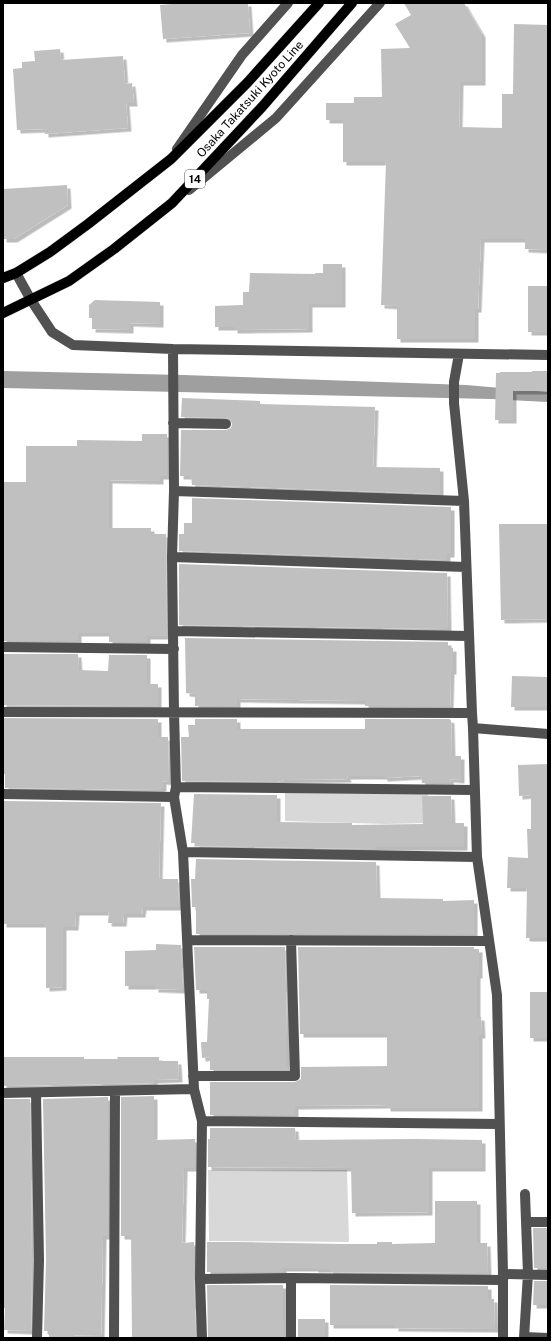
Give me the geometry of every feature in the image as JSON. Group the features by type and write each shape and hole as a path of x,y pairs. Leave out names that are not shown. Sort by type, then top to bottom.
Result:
{"main road":[{"name":"Osaka Takatsuki Kyoto Line","path":"3,278 16,273 50,252 171,159 248,82 319,3"},
{"name":"Osaka Takatsuki Kyoto Line","path":"3,312 69,281 114,249 172,203 262,107 352,3"}],"street":[{"path":"171,159 242,55 288,3"},
{"path":"172,203 276,118 380,3"},
{"path":"16,273 31,300 52,332 73,345 548,355"},
{"path":"173,348 172,396 174,491 172,557 175,792 183,852 194,1089 202,1120 200,1279 202,1338"},
{"path":"459,354 454,382 454,402 464,501 477,857 497,995 503,1338"},
{"path":"173,423 226,424"},
{"path":"174,491 464,501"},
{"path":"172,557 466,567"},
{"path":"174,631 469,636"},
{"path":"3,647 174,649"},
{"path":"3,712 472,713"},
{"path":"473,728 548,734"},
{"path":"3,794 475,790"},
{"path":"183,852 477,857"},
{"path":"187,940 489,941"},
{"path":"193,1076 295,1076 292,940"},
{"path":"3,1093 194,1089"},
{"path":"114,1338 115,1091"},
{"path":"36,1093 39,1260 37,1338"},
{"path":"202,1120 499,1124"},
{"path":"524,1194 528,1274 524,1337 548,1338"},
{"path":"526,1222 548,1222"},
{"path":"200,1279 503,1277 528,1274 548,1275"},
{"path":"291,1278 291,1338"}],"shaded area":[{"path":"3,371 183,375 466,385 548,392 548,402 491,399 3,388"},
{"path":"285,793 428,794 427,823 386,824 285,821"},
{"path":"208,1170 347,1170 349,1242 209,1241"}],"building":[{"path":"184,3 248,3 250,33 163,39 160,5"},
{"path":"404,3 464,3 482,34 482,82 460,82 459,127 502,128 502,94 513,94 514,24 548,25 548,250 525,249 525,239 481,239 478,309 475,309 475,339 397,339 397,306 381,305 386,162 343,162 343,120 326,120 326,103 354,103 354,97 382,97 381,49 410,48 395,24 411,15"},
{"path":"60,49 61,60 123,56 125,84 132,83 134,103 126,103 128,128 45,134 45,129 17,130 13,69 22,68 22,62 35,61 34,51"},
{"path":"67,185 68,205 14,239 3,239 3,189"},
{"path":"323,264 342,264 342,304 309,304 309,329 234,330 234,327 215,327 215,306 243,305 243,292 249,292 250,273 315,274 323,273"},
{"path":"528,286 548,286 548,332 528,332"},
{"path":"95,300 160,302 160,324 130,323 130,330 92,329 92,318 89,318 89,305"},
{"path":"548,371 548,391 513,391 513,420 495,420 496,373"},
{"path":"182,398 260,401 260,404 375,407 373,467 440,468 440,494 192,485 191,476 180,476 181,430 226,430 231,428 232,424 230,419 226,418 181,417"},
{"path":"142,434 167,434 167,476 160,476 160,481 109,480 109,528 151,528 151,534 166,534 167,636 147,636 147,642 109,642 109,633 78,633 78,641 3,641 3,482 26,482 26,446 77,446 77,440 142,441"},
{"path":"192,498 451,507 451,554 447,554 447,560 179,551 179,534 184,534 184,523 192,523"},
{"path":"499,524 548,524 548,619 501,620"},
{"path":"179,564 447,573 448,629 179,625"},
{"path":"185,638 448,642 448,648 453,648 450,706 365,706 365,701 237,699 237,706 195,706 195,694 186,693"},
{"path":"3,654 78,654 79,670 108,671 109,655 147,655 147,684 158,684 158,706 3,705"},
{"path":"512,676 548,677 548,707 511,707"},
{"path":"4,718 158,719 158,737 168,737 169,782 163,781 163,788 161,788 161,790 5,788 5,774 3,774"},
{"path":"195,719 237,719 237,729 365,729 365,719 449,719 451,720 452,756 461,756 461,780 450,779 451,783 422,783 421,776 384,778 384,776 347,776 348,779 284,780 277,782 182,781 181,737 189,737 188,725 195,725"},
{"path":"548,764 548,938 526,938 527,888 507,888 508,857 528,858 527,829 531,829 531,795 519,796 518,765"},
{"path":"194,794 277,795 277,822 352,823 352,825 423,824 422,796 451,796 452,823 464,823 464,847 376,847 376,849 196,846 196,843 191,843"},
{"path":"4,801 161,803 159,879 178,879 179,907 143,907 142,914 124,914 123,923 108,923 109,912 76,912 75,927 63,927 63,987 46,988 45,924 3,924"},
{"path":"196,859 376,862 377,898 443,899 443,901 474,900 474,934 196,934 196,907 192,907 191,879 195,879"},
{"path":"156,944 181,945 183,990 155,989 155,986 125,986 125,951 156,950"},
{"path":"194,947 285,947 287,1034 286,1067 288,1067 288,1070 210,1070 210,1057 202,1058 201,1042 207,1042 209,999 207,999 207,990 196,990"},
{"path":"298,947 474,947 474,949 479,949 479,975 477,975 477,1017 481,1017 482,1035 479,1035 479,1108 387,1108 387,1105 295,1106 295,1115 210,1115 210,1082 295,1082 301,1079 301,1067 387,1066 387,1034 300,1034"},
{"path":"530,992 548,992 548,1038 530,1038"},
{"path":"3,1057 84,1057 84,1059 118,1059 117,1057 159,1057 159,1061 178,1061 179,1079 154,1080 154,1083 3,1086"},
{"path":"154,1096 154,1140 195,1139 195,1168 184,1168 182,1243 194,1242 196,1338 132,1338 131,1236 121,1236 121,1097"},
{"path":"108,1097 108,1236 103,1236 101,1336 73,1335 73,1338 49,1338 49,1331 44,1331 46,1260 43,1099"},
{"path":"3,1099 30,1099 32,1260 31,1331 4,1330"},
{"path":"210,1128 295,1128 296,1140 482,1140 482,1168 429,1168 429,1212 352,1213 351,1168 208,1167 208,1139 210,1139"},
{"path":"435,1201 477,1201 477,1243 487,1243 488,1273 330,1272 330,1269 315,1268 283,1268 283,1272 207,1272 207,1242 343,1244 377,1244 377,1242 392,1242 392,1244 435,1243"},
{"path":"533,1228 548,1228 548,1268 534,1268"},
{"path":"534,1281 548,1281 548,1305 533,1305"},
{"path":"207,1285 283,1285 284,1337 208,1338"},
{"path":"330,1285 488,1286 488,1299 494,1299 495,1329 395,1328 395,1325 330,1325"},
{"path":"298,1319 325,1319 325,1338 298,1337"}]}
